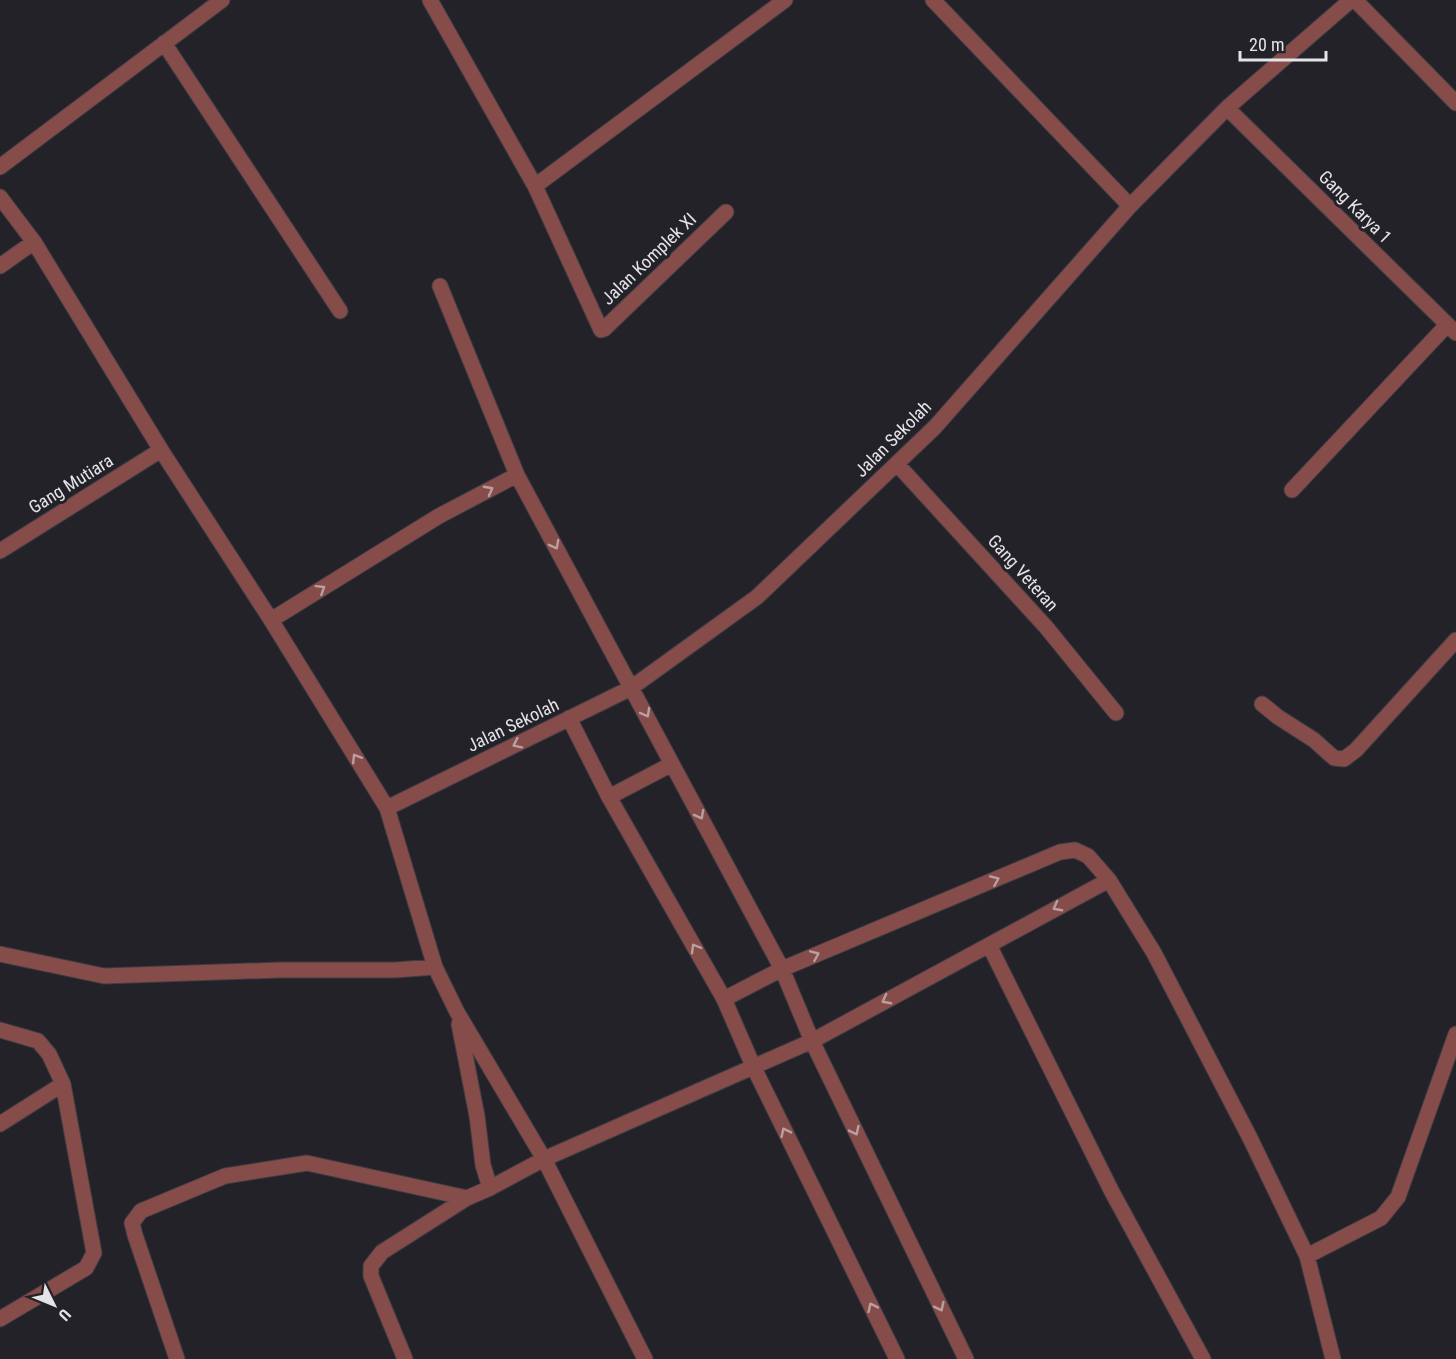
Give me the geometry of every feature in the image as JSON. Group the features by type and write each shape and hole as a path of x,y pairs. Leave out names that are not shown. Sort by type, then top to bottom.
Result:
{"street":[{"path":"0,167 222,0"},
{"path":"430,0 535,186 785,0"},
{"path":"933,0 1130,206"},
{"path":"1353,0 1456,103"},
{"name":"Jalan Sekolah","path":"387,808 631,688 757,597 942,419 1130,206 1227,108 1353,0"},
{"path":"164,43 340,311"},
{"name":"Gang Karya 1","path":"1227,108 1452,329"},
{"name":"Jalan Komplek XI","path":"535,186 601,330 726,212"},
{"path":"0,197 34,242 161,450 272,620 387,808 435,967 457,1012 544,1159 645,1359"},
{"path":"0,266 34,242"},
{"path":"440,286 517,475 782,969 812,1041 966,1359"},
{"path":"1292,490 1452,329"},
{"name":"Gang Mutiara","path":"0,551 161,450"},
{"name":"Gang Veteran","path":"897,464 1046,627 1116,713"},
{"path":"272,620 439,516 517,475"},
{"path":"1262,704 1314,740 1334,758 1344,759 1356,750 1456,640"},
{"path":"569,718 609,797 724,999 754,1068 897,1359"},
{"path":"609,797 672,764"},
{"path":"724,999 782,969 1060,852 1075,850 1088,856 1109,880 1154,953 1250,1138 1307,1256 1333,1359"},
{"path":"405,1359 371,1276 371,1266 382,1252 467,1198 544,1159 812,1041 1109,880"},
{"path":"989,945 1112,1192 1203,1359"},
{"path":"0,954 104,976 280,970 395,970 435,967"},
{"path":"457,1012 477,1116 483,1165 490,1188"},
{"path":"0,1030 38,1041 50,1054 63,1084 94,1253 86,1268 0,1319"},
{"path":"1307,1256 1381,1218 1398,1197 1456,1034"},
{"path":"0,1124 63,1084"},
{"path":"177,1359 132,1223 141,1211 225,1176 307,1163 467,1198"}]}
